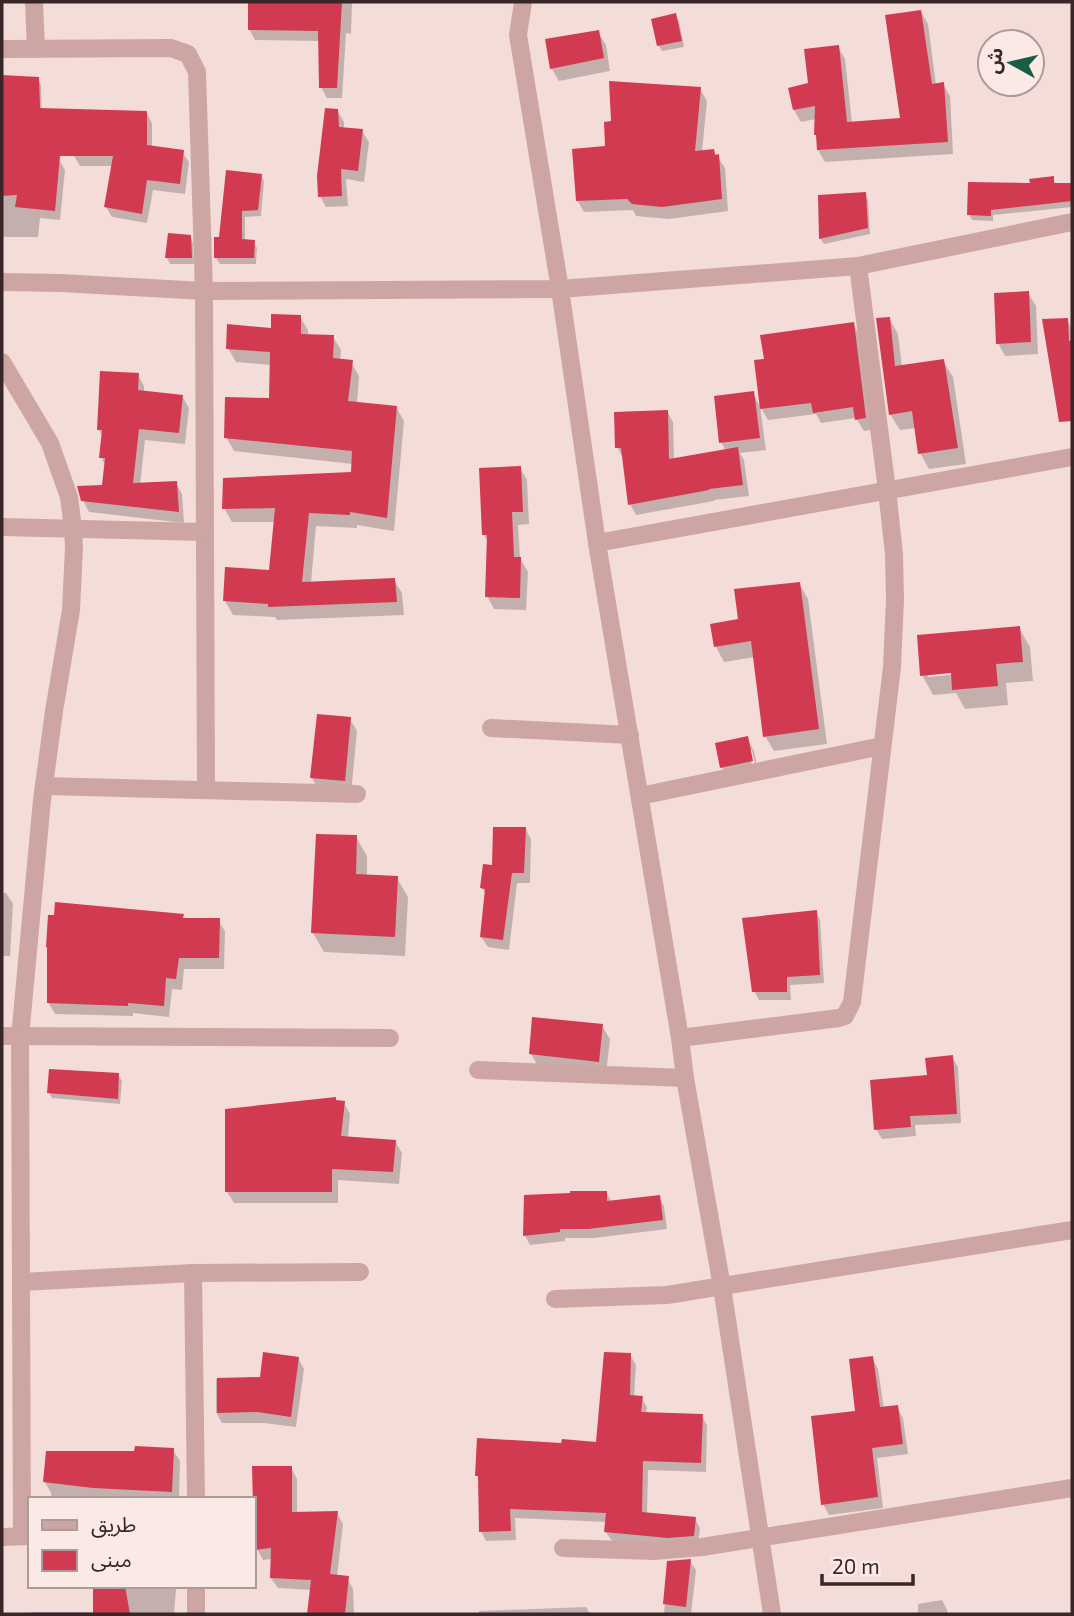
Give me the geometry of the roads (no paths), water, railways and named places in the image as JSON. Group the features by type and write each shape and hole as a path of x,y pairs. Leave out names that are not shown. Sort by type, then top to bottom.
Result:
{"street":[{"path":"34,2 36,49"},
{"path":"523,2 518,35 560,289 597,543 722,1287 772,1614"},
{"path":"2,49 172,48 188,54 197,72 204,291 206,790"},
{"path":"2,282 204,291 560,289 858,267 1072,222"},
{"path":"680,1038 829,1020 845,1016 852,1002 892,667 895,599 894,554 887,489 858,267"},
{"path":"2,362 50,443 69,497 73,528 71,610 44,786 32,894 11,1036 21,1282 26,1536 2,1536"},
{"path":"597,543 1072,457"},
{"path":"2,527 205,532"},
{"path":"491,728 630,735"},
{"path":"640,796 882,746"},
{"path":"44,786 357,794"},
{"path":"11,1036 390,1038"},
{"path":"478,1070 685,1078"},
{"path":"555,1299 667,1295 1072,1230"},
{"path":"21,1282 193,1273 360,1272"},
{"path":"193,1273 196,1497"},
{"path":"563,1548 654,1551 702,1547 1072,1488"},
{"path":"196,1614 197,1588"}]}
